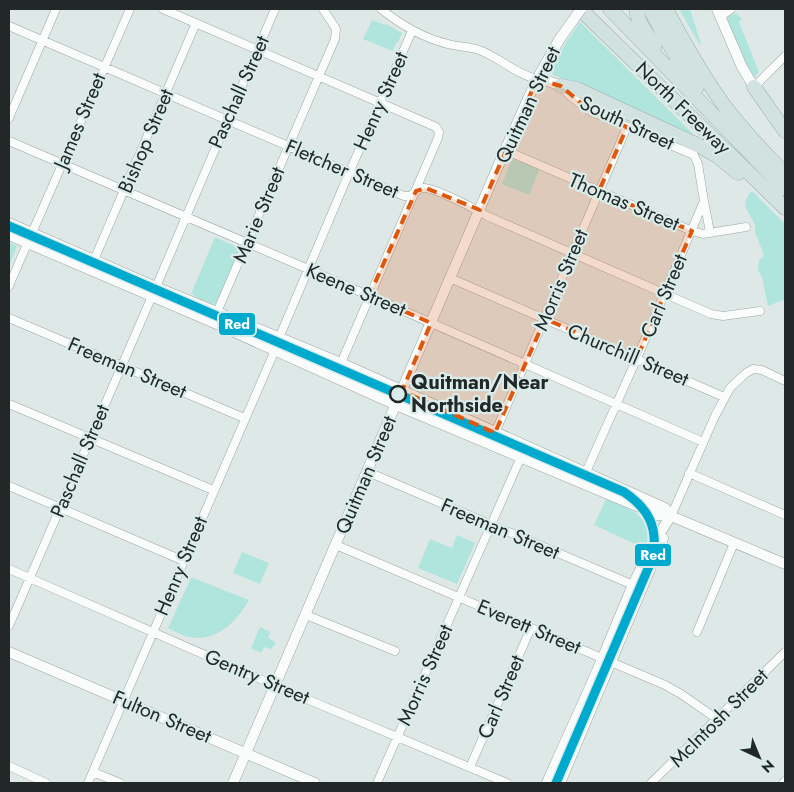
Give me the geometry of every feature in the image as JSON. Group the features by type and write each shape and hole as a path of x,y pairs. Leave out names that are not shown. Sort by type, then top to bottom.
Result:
{"highway":[{"name":"North Freeway","path":"581,9 785,208"},
{"path":"612,9 785,189"},
{"path":"636,9 642,26 675,74"},
{"name":"North Freeway","path":"666,9 689,51 721,102 785,174"},
{"path":"651,10 677,58 697,88 759,163"},
{"path":"561,86 577,89 700,146 717,156 736,172 762,185"},
{"path":"754,87 785,131"}],"main road":[{"name":"Quitman Street","path":"233,783 505,150 537,79 559,40 581,9"},
{"path":"718,13 742,67 754,87"},
{"name":"South Street","path":"537,79 561,86"},
{"path":"9,223 94,260 275,350 396,405 657,515 671,516 785,564"},
{"path":"9,236 154,291 217,312 341,363 665,508 671,516"},
{"path":"560,783 607,660 633,585 661,530 671,516"},
{"path":"547,783 643,589 671,516"},
{"name":"Fulton Street","path":"9,652 315,783"}],"street":[{"path":"9,118 56,9"},
{"name":"James Street","path":"32,233 130,9"},
{"path":"163,9 436,127 439,132 416,191 341,363"},
{"name":"Paschall Street","path":"9,626 276,9"},
{"name":"Marie Street","path":"217,312 337,34 334,24 322,9"},
{"name":"South Street","path":"381,9 396,22 412,31 450,45 480,50 521,74 537,79"},
{"path":"718,13 731,9"},
{"name":"Bishop Street","path":"94,260 196,23"},
{"name":"Fletcher Street","path":"9,26 404,196 410,196 416,191 426,188 718,316 760,310"},
{"name":"Henry Street","path":"279,338 412,31"},
{"path":"754,87 785,56"},
{"name":"South Street","path":"561,86 570,96 590,111 694,155 700,175 704,201"},
{"name":"Morris Street","path":"495,433 628,127"},
{"name":"Keene Street","path":"9,141 185,218 308,269 703,442"},
{"name":"Thomas Street","path":"505,150 692,231 703,234 746,227"},
{"path":"704,201 710,232"},
{"name":"Carl Street","path":"586,472 704,201"},
{"path":"9,286 27,244"},
{"name":"Churchill Street","path":"450,278 724,397"},
{"name":"Freeman Street","path":"9,318 244,418"},
{"name":"Henry Street","path":"88,783 275,350"},
{"path":"671,516 703,442 730,388 749,371 757,369 785,381"},
{"path":"9,404 213,490"},
{"name":"Morris Street","path":"377,783 521,457"},
{"name":"Freeman Street","path":"368,472 633,585"},
{"path":"689,473 785,515"},
{"path":"9,486 184,562"},
{"path":"697,632 734,543"},
{"name":"Everett Street","path":"336,545 607,660 681,694 717,719"},
{"name":"Gentry Street","path":"9,569 276,686 507,783"},
{"path":"306,615 394,651"},
{"name":"Carl Street","path":"470,767 531,628"},
{"name":"McIntosh Street","path":"655,782 785,652"},
{"path":"9,766 46,783"},
{"path":"93,772 120,783"}],"highlighted area":[{"path":"537,79 561,86 590,111 627,127 599,191 692,231 637,358 545,319 495,433 402,391 431,323 369,296 416,191 426,188 480,210"}],"shaded area":[{"path":"679,9 690,9 700,45"},
{"path":"736,13 742,19 739,22 759,72 754,77 746,66 727,21 729,16"},
{"path":"372,20 386,24 402,33 393,51 363,39"},
{"path":"580,22 699,140 554,75 550,71"},
{"path":"513,157 540,168 529,195 502,184"},
{"path":"750,192 753,192 785,224 785,304 783,300 768,306 762,277 758,270 759,261 764,255 755,232 755,225 745,202"},
{"path":"215,237 241,249 216,303 212,305 191,294"},
{"path":"9,242 17,246 9,266"},
{"path":"606,499 624,506 638,515 643,521 647,538 646,549 594,525"},
{"path":"457,535 475,543 457,584 418,568 430,539 452,548"},
{"path":"242,552 269,563 260,584 233,573"},
{"path":"191,578 249,600 232,623 225,629 208,637 184,636 168,628"},
{"path":"260,627 270,632 268,638 275,642 271,649 264,647 261,653 251,648"}],"transit line":[{"name":"Red","path":"9,226 624,492 640,505 653,528 653,557 556,783"}],"place":[{"name":"Quitman/Near Northside","path":"398,394"}]}
